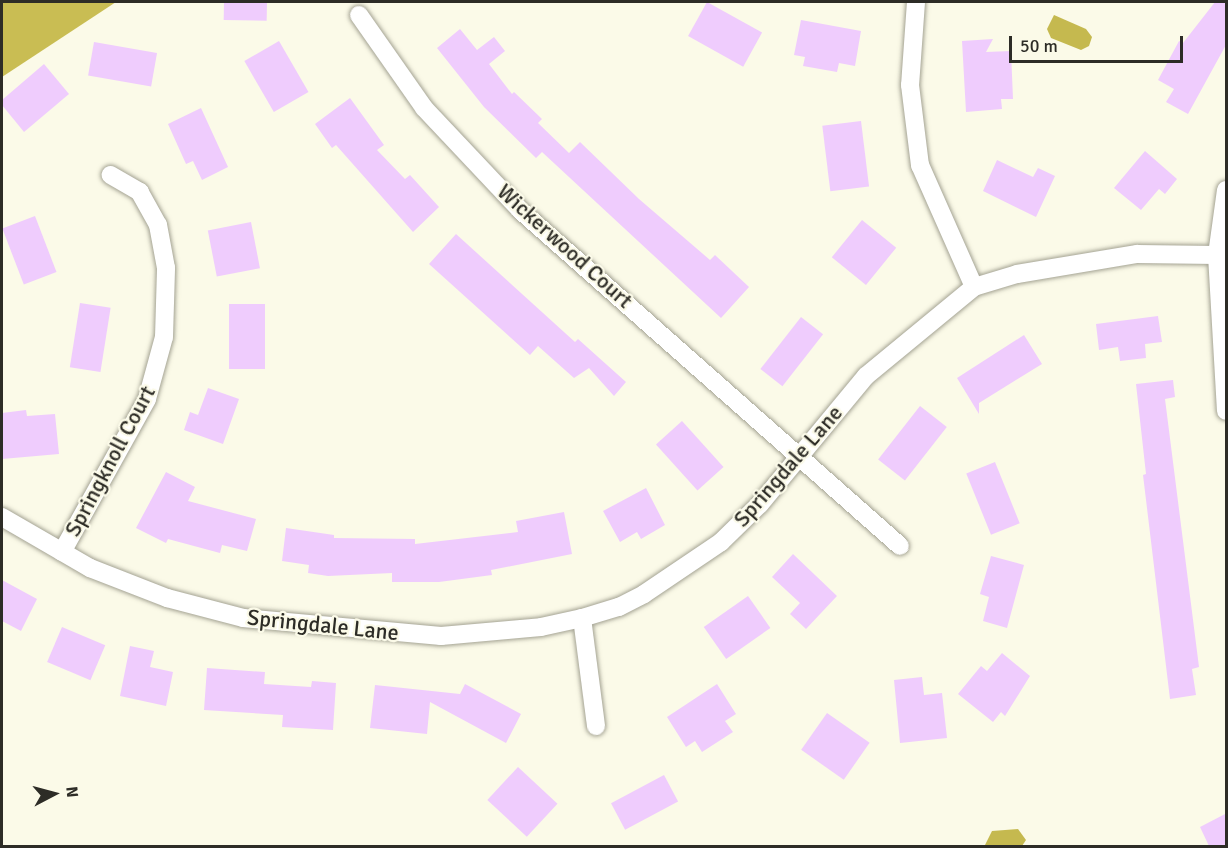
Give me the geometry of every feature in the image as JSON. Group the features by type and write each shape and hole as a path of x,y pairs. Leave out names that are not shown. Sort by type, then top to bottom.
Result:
{"street":[{"path":"916,2 910,85 920,165 974,287"},
{"name":"Wickerwood Court","path":"359,15 406,85 463,152 520,210 795,457 900,546"},
{"name":"Springknoll Court","path":"62,552 147,399 164,337 166,268 158,225 140,192 111,176"},
{"path":"1227,190 1217,255 1227,411"},
{"name":"Springdale Lane","path":"2,517 90,568 167,598 243,618 441,636 541,627 619,607 644,594 721,542 760,504 795,457 866,376 974,287 1017,274 1125,256 1217,255"},
{"path":"582,618 596,726"}],"shaded area":[{"path":"2,2 116,2 2,77"},
{"path":"1054,15 1086,29 1092,37 1089,46 1081,50 1051,38 1047,29"},
{"path":"1018,829 1026,840 1022,846 985,845 992,831"}],"building":[{"path":"224,2 267,3 267,21 224,20"},
{"path":"707,2 762,33 743,67 688,36"},
{"path":"1215,2 1227,2 1227,43 1188,114 1166,102 1174,89 1158,80 1179,41 1183,43"},
{"path":"801,20 861,31 855,66 839,63 837,72 803,66 805,57 794,55"},
{"path":"460,29 477,50 494,37 505,51 489,64 512,94 514,92 542,119 538,123 569,153 580,142 639,199 710,260 715,255 749,287 721,318 542,152 536,158 484,107 437,48"},
{"path":"993,39 986,52 1011,51 1013,99 1001,99 1002,109 966,112 962,41"},
{"path":"279,41 308,92 274,112 244,61"},
{"path":"94,42 157,53 151,87 88,75"},
{"path":"44,64 69,94 24,132 2,105 2,100"},
{"path":"350,98 384,145 377,150 405,179 410,175 439,207 413,232 336,145 332,148 315,124"},
{"path":"201,108 228,167 202,180 193,161 186,164 168,124"},
{"path":"861,121 869,187 830,191 822,126"},
{"path":"1145,151 1177,179 1165,194 1159,189 1141,210 1114,188"},
{"path":"997,160 1033,177 1038,168 1055,176 1036,217 983,191"},
{"path":"35,216 57,272 24,285 2,229"},
{"path":"862,220 896,248 866,285 832,257"},
{"path":"251,222 260,268 217,277 208,230"},
{"path":"456,234 575,342 578,339 626,382 614,396 589,368 574,378 538,346 530,355 429,264"},
{"path":"80,303 111,308 100,372 70,367"},
{"path":"229,304 265,304 265,369 229,369"},
{"path":"1158,316 1162,342 1145,344 1146,358 1120,361 1118,347 1099,350 1096,324"},
{"path":"801,317 823,334 782,386 760,369"},
{"path":"1024,335 1042,364 979,403 979,414 957,378"},
{"path":"1173,380 1175,397 1165,399 1199,667 1192,669 1196,695 1170,699 1143,475 1146,474 1136,384"},
{"path":"208,388 239,399 223,444 184,430 190,412 198,415"},
{"path":"920,406 947,427 905,481 878,460"},
{"path":"26,410 27,416 55,414 59,454 2,459 2,413"},
{"path":"682,421 723,467 697,490 656,444"},
{"path":"995,462 1020,523 991,535 966,474"},
{"path":"166,472 195,487 188,501 256,519 247,551 222,545 220,553 168,539 166,543 136,528"},
{"path":"646,488 665,525 641,539 637,532 620,542 603,511"},
{"path":"564,512 572,554 491,570 492,575 439,582 392,582 392,573 328,576 308,573 309,565 282,561 286,528 334,535 334,538 415,539 415,544 518,532 516,521"},
{"path":"793,554 837,596 806,629 790,614 800,603 772,577"},
{"path":"991,556 1024,565 1007,628 983,621 989,597 980,594"},
{"path":"2,580 37,599 21,631 2,621"},
{"path":"748,596 770,628 726,659 704,627"},
{"path":"62,627 105,645 90,680 47,662"},
{"path":"130,646 154,651 150,667 173,672 166,706 120,696"},
{"path":"1002,653 1030,676 1005,716 1001,712 993,722 958,694 981,666 987,671"},
{"path":"207,668 265,672 264,684 311,687 312,681 336,683 333,730 282,727 283,715 204,710"},
{"path":"922,677 924,695 942,693 947,738 900,743 894,680"},
{"path":"465,684 521,714 506,743 430,702 427,734 370,728 375,685 460,694"},
{"path":"717,684 736,714 725,721 733,732 702,752 695,741 686,747 667,717"},
{"path":"827,713 870,743 844,780 801,750"},
{"path":"518,767 557,804 527,837 487,800"},
{"path":"664,775 678,801 625,830 611,803"},
{"path":"1227,813 1227,846 1209,846 1200,827"}]}
